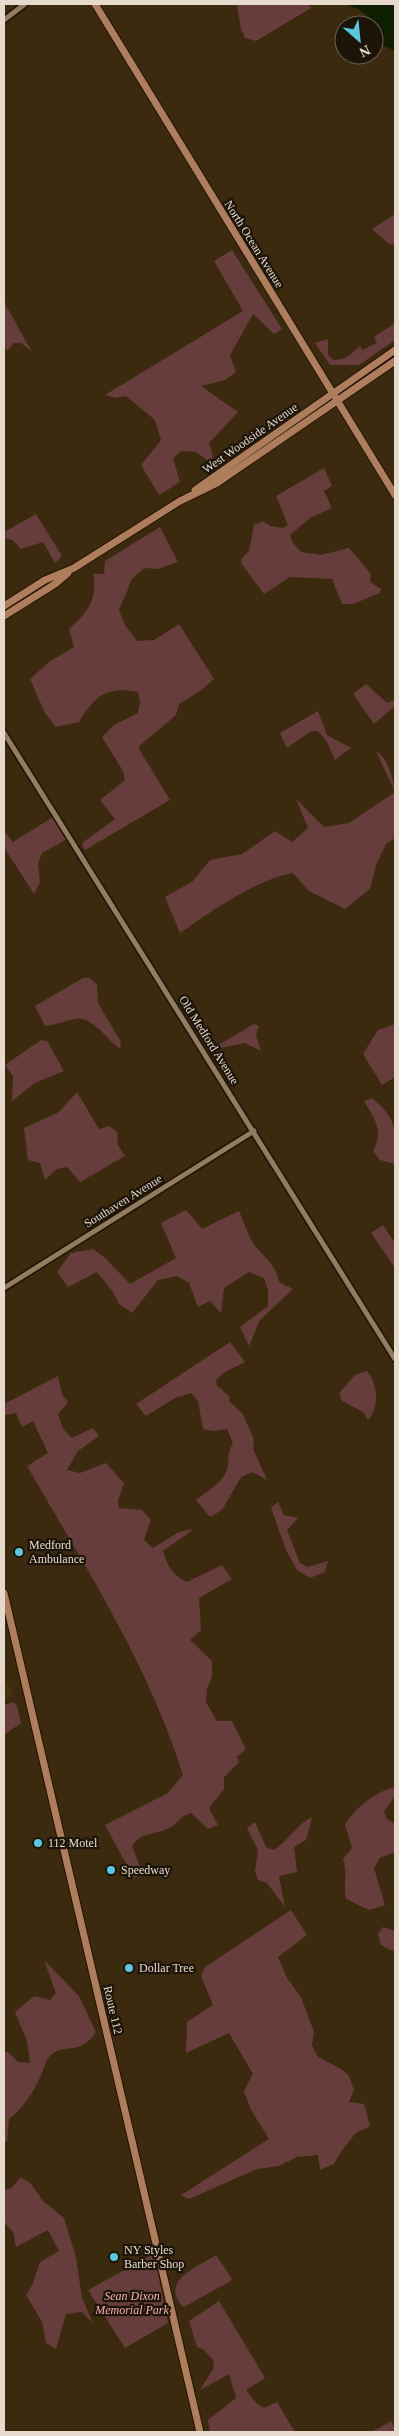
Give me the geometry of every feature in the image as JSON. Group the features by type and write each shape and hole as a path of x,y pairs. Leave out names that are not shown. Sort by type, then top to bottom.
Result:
{"main road":[{"name":"North Ocean Avenue","path":"95,4 395,495"},
{"name":"West Woodside Avenue","path":"4,616 55,584 74,568 180,501 395,350"},
{"name":"West Woodside Avenue","path":"180,501 225,478 395,362"},
{"name":"West Woodside Avenue","path":"4,606 45,580 74,568"},
{"name":"Route 112","path":"4,1593 200,2432"}],"street":[{"path":"4,20 25,4"},
{"name":"Old Medford Avenue","path":"4,733 395,1359"},
{"name":"Southaven Avenue","path":"4,1288 254,1131"}],"shaded area":[{"path":"345,4 395,4 395,51 384,46 384,15 366,15 360,10"},
{"path":"4,1678 14,1694 4,1701"}],"green space":[{"path":"308,4 311,8 256,41 245,38 241,29 237,5"},
{"path":"395,214 395,245 389,244 372,229"},
{"path":"232,250 282,329 274,334 253,314 230,355 236,372 225,380 201,386 238,412 209,443 213,457 210,462 196,452 182,451 173,458 180,482 159,495 141,465 161,440 155,420 126,396 115,398 105,395 243,311 214,261"},
{"path":"4,302 32,352 21,343 14,343 7,351 4,345"},
{"path":"395,323 395,340 359,365 330,365 315,343 328,339 328,355 333,360 341,359 360,346 362,350 377,343 374,337"},
{"path":"324,468 332,486 324,491 332,508 310,518 290,535 292,542 301,552 321,555 349,548 371,574 370,582 381,589 380,593 353,604 342,604 332,579 290,577 264,594 241,563 242,558 249,551 254,525 263,521 270,526 283,528 288,525 276,496"},
{"path":"36,514 62,556 55,563 43,542 21,549 13,540 4,538 4,532"},
{"path":"160,527 178,562 158,569 144,568 132,579 119,610 125,625 137,641 154,640 179,624 214,679 200,691 179,704 176,715 138,747 170,800 85,850 82,843 115,819 100,800 125,780 123,771 102,737 114,725 138,713 140,702 138,692 118,690 109,692 96,699 79,722 56,727 45,713 30,679 49,662 74,647 69,629 90,605 94,591 93,574 104,574 105,561"},
{"path":"366,684 387,703 395,700 395,706 374,724 353,694"},
{"path":"318,711 327,735 351,748 335,760 327,742 318,731 311,731 287,748 280,733"},
{"path":"376,751 389,767 394,790"},
{"path":"394,792 395,838 386,844 376,865 370,889 345,909 309,891 293,873 249,889 180,933 165,897 192,882 210,860 242,854 275,831 292,842 308,828 296,799 324,827 349,823"},
{"path":"53,817 67,839 42,853 38,864 40,883 34,894 4,847 4,831 13,842"},
{"path":"83,978 89,978 97,984 98,1003 121,1042 120,1049 93,1024 81,1019 45,1026 35,1006"},
{"path":"254,1024 259,1026 256,1035 261,1051 245,1043 210,1050"},
{"path":"395,1024 395,1077 382,1085 363,1054 378,1030"},
{"path":"41,1040 47,1041 64,1071 35,1083 12,1101 13,1076 5,1065"},
{"path":"77,1092 99,1129 109,1126 117,1132 118,1145 125,1156 80,1182 67,1167 57,1169 45,1180 40,1163 28,1160 24,1128 59,1112"},
{"path":"372,1098 387,1113 394,1127 395,1164 380,1160 373,1151 378,1131 375,1120 364,1101"},
{"path":"186,1210 202,1229 239,1211 251,1239 273,1267 279,1282 293,1289 260,1320 249,1346 240,1327 268,1306 268,1290 264,1278 249,1272 224,1288 221,1313 210,1301 198,1307 189,1283 177,1276 158,1280 132,1313 119,1304 113,1292 97,1272 68,1287 57,1272 71,1253 93,1249 104,1257 130,1284 176,1258 161,1223"},
{"path":"383,1225 395,1243 395,1268 371,1233"},
{"path":"230,1342 245,1362 223,1373 216,1381 217,1386 230,1397 229,1401 243,1414 254,1440 253,1449 267,1480 252,1472 241,1477 222,1510 210,1517 196,1500 214,1486 225,1474 233,1443 227,1429 213,1431 203,1429 198,1401 191,1393 175,1398 146,1416 136,1404"},
{"path":"367,1371 371,1377 376,1396 372,1414 368,1420 363,1412 342,1401 339,1393 355,1375"},
{"path":"58,1376 62,1394 68,1402 58,1414 63,1429 72,1438 93,1428 99,1436 78,1451 67,1470 80,1473 106,1463 124,1483 118,1500 119,1508 142,1510 151,1520 144,1540 153,1548 179,1532 194,1529 163,1551 171,1570 182,1580 187,1582 222,1565 232,1579 199,1598 201,1630 190,1640 212,1661 212,1677 207,1689 206,1702 217,1721 232,1721 246,1749 237,1757 239,1762 224,1777 224,1789 209,1808 218,1825 208,1829 191,1813 166,1829 140,1838 132,1846 143,1874 134,1878 105,1825 168,1793 183,1775 169,1734 134,1655 114,1616 27,1466 48,1453 33,1421 22,1427 16,1413 4,1415 4,1404"},
{"path":"278,1502 284,1515 298,1518 287,1530 300,1563 308,1567 328,1561 325,1572 310,1578 297,1570 286,1550 271,1508"},
{"path":"13,1702 17,1706 21,1723 4,1735 4,1705"},
{"path":"395,1787 395,1796 384,1811 387,1819 395,1824 395,1852 380,1858 374,1868 385,1905 369,1910 346,1899 343,1859 352,1848 345,1824 355,1811 367,1801 380,1792"},
{"path":"312,1817 306,1840 294,1847 297,1872 279,1876 285,1907 267,1883 258,1880 255,1871 258,1850 247,1828 255,1822 266,1847 274,1850"},
{"path":"291,1910 307,1935 278,1957 287,1978 301,1997 314,2032 312,2045 318,2057 343,2070 349,2076 354,2090 349,2102 364,2104 370,2126 356,2133 342,2150 334,2164 320,2170 318,2155 297,2157 279,2166 257,2169 189,2199 181,2195 269,2139 251,2110 244,2091 253,2074 229,2033 186,2053 187,2022 213,2005 201,1976 205,1967"},
{"path":"383,1927 395,1931 395,1952 381,1945 378,1934"},
{"path":"44,1960 79,1996 96,2032 84,2044 60,2050 49,2057 31,2093 19,2110 9,2119 7,2141 4,2143 4,2054 7,2051 18,2062 30,2063 27,2041 15,2012 34,1996 50,2000 56,1993"},
{"path":"21,2177 31,2184 43,2201 64,2218 76,2257 82,2298 93,2323 82,2312 66,2314 56,2349 46,2343 42,2322 26,2295 33,2283 40,2262 59,2251 48,2230 16,2247 13,2232 4,2222 4,2190 11,2188"},
{"name":"Sean Dixon Memorial Park","path":"154,2254 168,2323 125,2348 88,2290"},
{"path":"216,2255 232,2279 184,2307 177,2298 175,2290 177,2284 188,2272"},
{"path":"219,2301 265,2378 246,2390 257,2404 264,2408 277,2402 295,2432 210,2432 208,2420 236,2398 229,2374 200,2390 213,2369 214,2361 204,2350 197,2347 189,2321"},
{"path":"392,2421 395,2432 371,2432"}],"place":[{"name":"Medford Ambulance","path":"19,1552"},
{"name":"112 Motel","path":"38,1843"},
{"name":"Speedway","path":"111,1870"},
{"name":"Dollar Tree","path":"129,1968"},
{"name":"NY Styles Barber Shop","path":"114,2257"}]}
